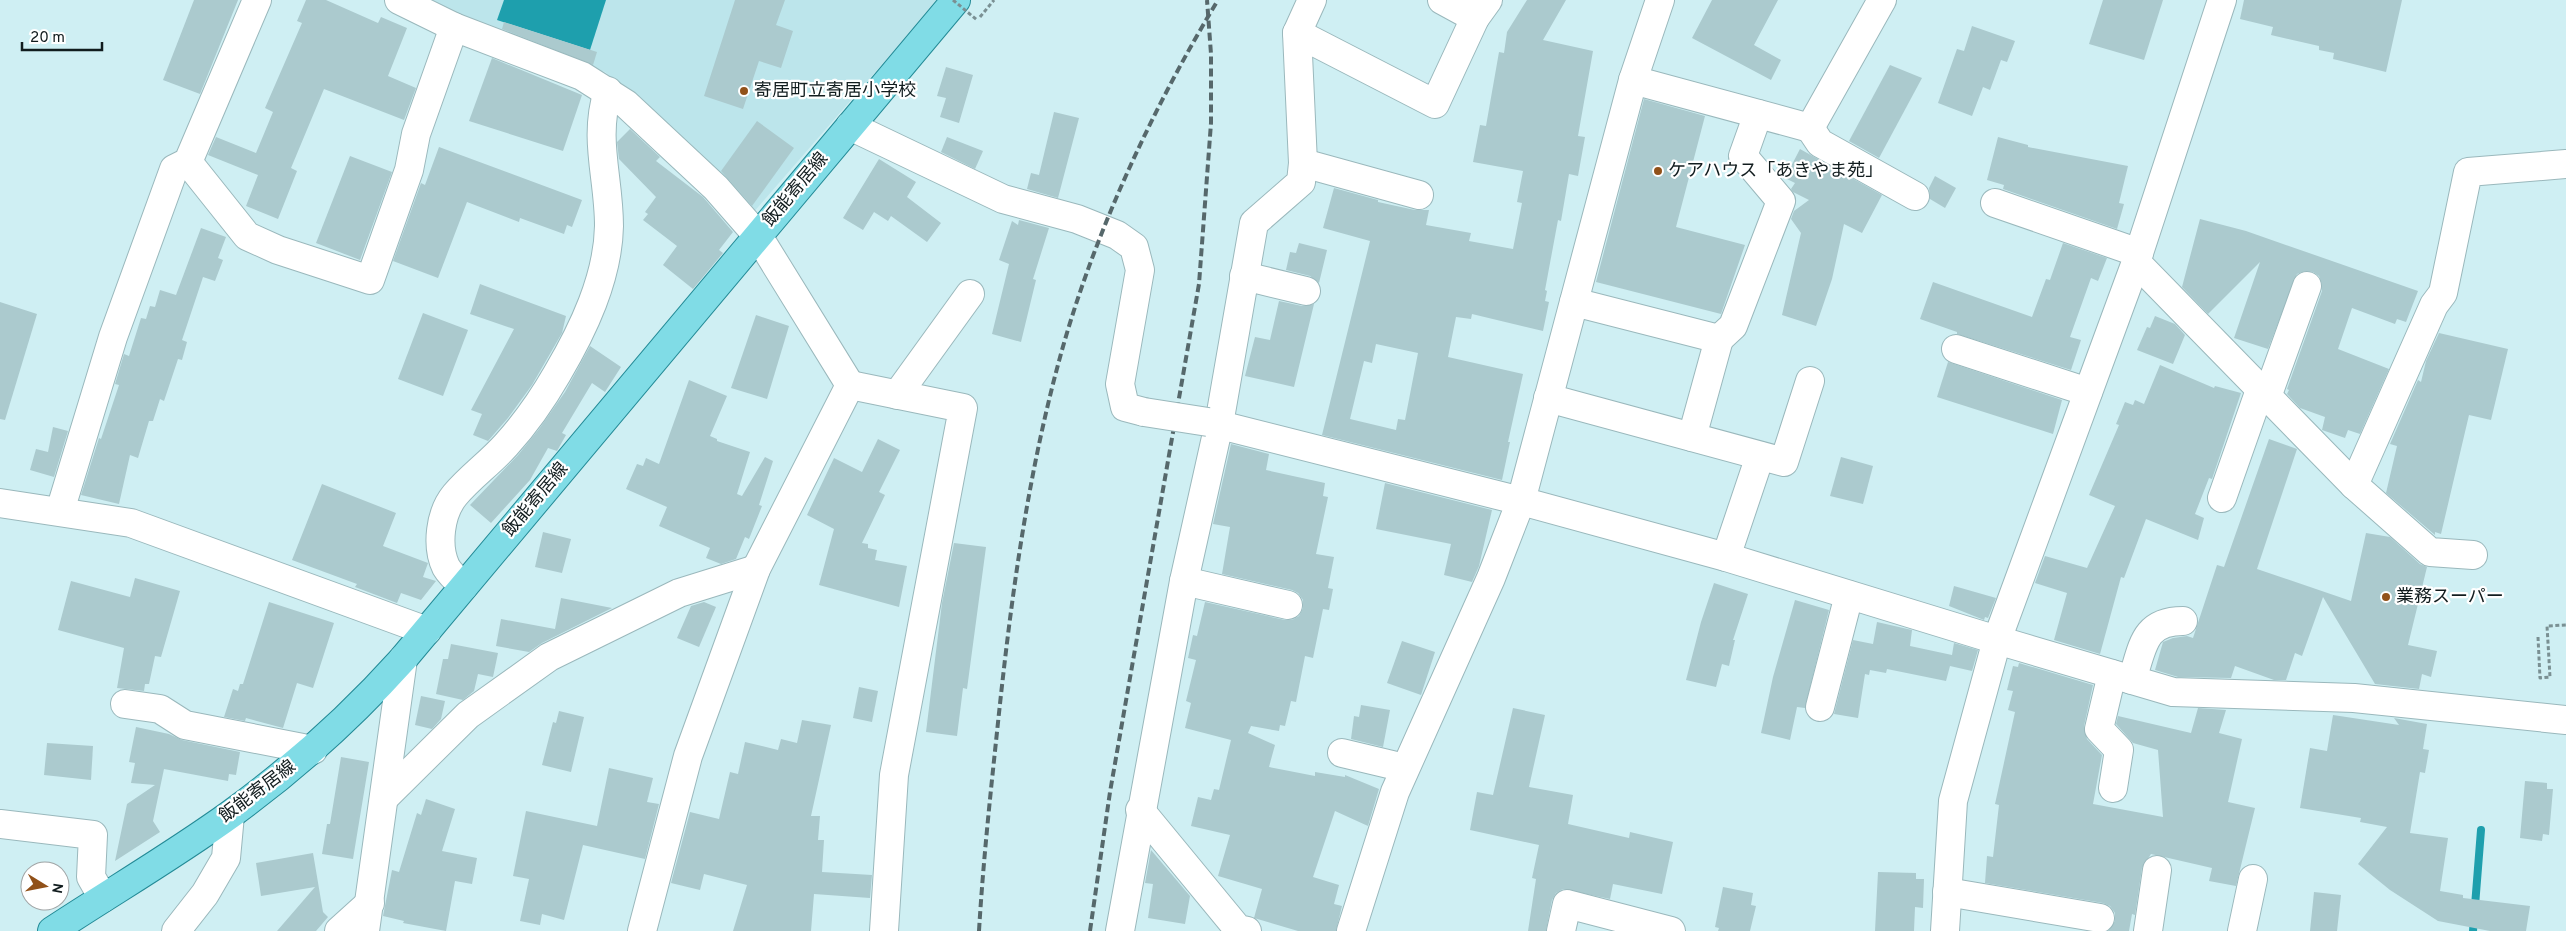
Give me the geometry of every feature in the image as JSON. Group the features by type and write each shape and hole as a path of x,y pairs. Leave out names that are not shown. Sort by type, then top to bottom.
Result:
{"main road":[{"name":"飯能寄居線","path":"52,931 230,815 313,750 359,708 404,660 954,0"}],"street":[{"path":"60,511 113,338 174,169 188,162 257,0"},
{"path":"399,0 454,27 582,76 608,90 626,104 716,188 758,236 850,385 963,408 894,775 884,931"},
{"path":"1120,931 1140,810 1254,223 1301,182 1303,163 1297,33 1312,0"},
{"path":"1297,33 1435,104 1481,9 1442,0"},
{"path":"1810,128 1882,0"},
{"path":"1945,931 1953,800 1997,640 2138,258 2222,0"},
{"path":"1351,931 1395,792 1491,578 1521,500 1633,80 1656,1"},
{"path":"188,162 247,236 278,250 370,280 409,170 416,134 454,27"},
{"path":"1633,80 1810,128 1820,143 1915,196"},
{"path":"464,586 447,569 440,552 445,514 454,496 506,446 539,406 588,316 605,259 609,224 600,132 602,112 608,90"},
{"path":"1692,437 1719,339 1733,326 1781,202 1743,156 1758,114"},
{"path":"850,126 1003,199 1077,219 1117,235 1134,247 1140,270 1120,384 1125,407 1144,412 1214,423 1521,500 1726,557 2173,692 2354,698 2566,720"},
{"path":"1303,163 1419,195"},
{"path":"2354,485 2434,305 2443,293 2468,172 2566,164"},
{"path":"1995,203 2138,258 2264,394 2354,485 2430,552 2473,555"},
{"path":"1244,276 1306,291"},
{"path":"2222,498 2307,286"},
{"path":"898,395 970,294"},
{"path":"1574,302 1719,339"},
{"path":"1956,349 2088,392"},
{"path":"1548,398 1784,462 1810,381"},
{"path":"642,931 688,756 756,569 850,385"},
{"path":"1726,557 1760,456"},
{"path":"0,503 131,522 427,631"},
{"path":"384,798 468,715 549,657 679,593 756,569"},
{"path":"1184,581 1288,605"},
{"path":"1820,707 1849,595"},
{"path":"2113,788 2120,750 2099,729 2122,677 2156,626 2168,621 2184,621"},
{"path":"365,931 404,660"},
{"path":"125,704 160,709 185,726 313,750"},
{"path":"1342,753 1405,768"},
{"path":"1140,810 1238,929 1247,931"},
{"path":"176,931 205,894 226,858 230,815"},
{"path":"0,824 93,835 91,877 103,898"},
{"path":"2148,931 2157,870"},
{"path":"2242,931 2253,879"},
{"path":"1947,892 2100,918"},
{"path":"339,931 370,903"},
{"path":"1561,931 1567,904 1671,931"}],"path":[{"path":"954,0 977,20 994,0"},
{"path":"2538,637 2540,678 2550,677 2547,626 2566,625"}],"shaded area":[{"name":"寄居町立寄居小学校","path":"425,0 938,0 752,214 723,180 653,110 605,72 481,29"}],"water":[{"path":"504,0 606,0 590,50 497,20"}],"building":[{"path":"194,0 238,0 200,94 163,80"},
{"path":"306,0 326,0 378,23 381,17 407,28 388,76 416,88 404,120 324,89 291,168 297,171 278,219 246,206 258,175 208,155 216,137 256,153 273,112 265,108 302,23 297,21"},
{"path":"735,0 785,0 776,25 793,31 781,68 759,61 743,109 704,96"},
{"path":"1527,0 1566,0 1543,40 1593,51 1578,136 1585,137 1578,176 1569,174 1561,221 1558,220 1545,290 1547,291 1545,301 1549,302 1543,331 1472,314 1471,319 1456,317 1448,357 1523,374 1502,480 1322,435 1370,241 1323,228 1334,188 1378,200 1378,202 1415,210 1429,210 1426,225 1471,233 1469,241 1513,249 1522,203 1517,202 1523,171 1473,162 1480,125 1486,126 1499,52 1504,53 1507,32","holes":["1376,344 1418,353 1405,420 1398,419 1396,430 1350,419 1364,361 1372,363"]},
{"path":"1712,0 1778,0 1754,45 1781,60 1771,80 1692,38"},
{"path":"2103,0 2163,0 2144,60 2089,44"},
{"path":"2244,0 2402,0 2386,72 2333,59 2334,53 2319,50 2319,46 2271,35 2273,27 2240,19"},
{"path":"504,22 597,52 593,65 502,29"},
{"path":"1972,26 2015,41 2007,62 2001,60 1990,90 1983,87 1972,116 1938,103 1957,49 1964,51"},
{"path":"492,58 582,95 563,151 469,121"},
{"path":"1890,65 1922,78 1879,158 1849,141"},
{"path":"946,67 973,75 959,123 940,117 946,98 937,96"},
{"name":"ケアハウス「あきやま苑」","path":"1644,99 1705,116 1676,227 1745,245 1721,314 1596,282"},
{"path":"1054,112 1079,118 1058,198 1027,189 1031,173 1039,175"},
{"path":"757,121 794,148 752,206 721,171"},
{"path":"630,129 660,157 656,161 703,197 733,232 719,250 723,253 693,289 663,265 677,246 643,220 648,214 645,212 656,197 619,159 617,142"},
{"path":"947,137 983,151 975,169 941,152"},
{"path":"1998,137 2028,145 2028,147 2128,166 2119,203 2124,204 2117,229 2003,189 2004,185 1987,180"},
{"path":"439,147 582,200 572,227 567,225 564,234 520,218 519,222 467,202 438,278 393,261 421,183 425,185"},
{"path":"1800,149 1882,195 1862,233 1844,224 1832,279 1816,326 1782,315 1801,233 1791,219 1794,211 1809,200 1793,192 1791,189 1795,183 1785,178"},
{"path":"350,156 392,172 360,260 316,243"},
{"path":"879,159 916,182 907,197 941,223 927,242 891,216 888,221 874,212 863,230 843,218"},
{"path":"1935,176 1956,188 1945,208 1930,199 1929,188"},
{"path":"2200,219 2246,231 2418,291 2406,322 2397,319 2395,324 2352,308 2338,349 2389,369 2360,434 2348,430 2345,438 2322,430 2325,417 2300,408 2287,394 2289,390 2287,389 2322,291 2319,276 2313,272 2305,271 2297,274 2268,349 2234,338 2260,262 2208,314 2182,287"},
{"path":"1019,220 1049,228 1033,279 1036,280 1021,342 992,334 1009,264 999,260 1012,221 1018,225"},
{"path":"201,228 226,237 218,258 223,260 215,281 203,277 182,340 187,342 182,360 178,359 164,401 160,399 153,421 149,421 138,458 130,455 119,504 81,495 99,438 101,439 119,385 115,384 124,354 129,356 141,318 146,319 150,306 155,307 160,290 176,295"},
{"path":"1299,243 1327,250 1319,283 1310,276 1286,270 1290,252 1296,253"},
{"path":"2063,243 2107,258 2098,281 2091,278 2070,337 2081,340 2071,370 1957,334 1957,332 1920,319 1933,282 2032,317 2046,279 2050,280"},
{"path":"480,284 566,316 562,333 532,385 508,418 488,441 473,435 482,414 471,410 514,329 470,314"},
{"path":"1279,301 1302,306 1314,304 1294,387 1245,376 1255,337 1270,340"},
{"path":"0,302 37,314 5,420 0,419"},
{"path":"423,313 468,330 443,396 398,379"},
{"path":"756,315 789,326 767,399 731,388"},
{"path":"2155,316 2175,324 2185,335 2173,364 2137,350 2147,327 2150,328"},
{"path":"2439,333 2508,349 2491,420 2469,415 2441,534 2435,532 2435,535 2386,493 2397,446 2390,444 2418,380 2421,382 2426,361"},
{"path":"590,346 621,367 605,392 592,383 562,433 566,435 557,451 548,448 530,480 491,523 470,505 518,455 539,429 565,392"},
{"path":"1948,362 2062,400 2053,434 1937,397"},
{"path":"2160,365 2214,388 2215,386 2241,393 2212,479 2209,478 2195,514 2204,518 2198,540 2146,519 2124,578 2121,577 2100,654 2054,640 2067,593 2035,583 2045,556 2087,568 2115,506 2089,495 2119,425 2116,424 2125,402 2133,405 2135,400 2144,404"},
{"path":"689,380 727,396 710,436 717,439 717,441 750,452 737,494 742,496 765,457 773,461 759,505 762,506 749,539 745,537 736,559 721,564 706,558 710,548 659,526 667,507 626,489 637,464 643,466 646,458 659,464"},
{"path":"53,427 68,431 54,477 30,470 36,449 48,452"},
{"path":"878,439 900,450 879,492 885,495 862,543 868,544 868,548 877,550 875,560 907,566 899,607 819,585 834,529 807,515 834,458 862,472"},
{"path":"2269,439 2297,449 2257,569 2351,601 2366,533 2390,537 2420,564 2427,567 2408,645 2437,651 2431,677 2422,674 2419,689 2375,684 2323,597 2302,656 2295,653 2286,680 2274,680 2235,666 2231,678 2178,677 2155,670 2163,642 2187,636 2193,638 2217,565 2224,567"},
{"path":"1231,444 1269,454 1266,470 1325,483 1323,496 1328,497 1316,554 1334,557 1328,588 1333,589 1329,610 1323,609 1313,658 1305,656 1296,702 1291,701 1285,726 1280,725 1279,731 1251,726 1248,733 1275,745 1269,767 1315,776 1315,772 1345,777 1345,775 1379,789 1368,826 1335,811 1313,877 1339,885 1334,904 1342,906 1336,931 1298,931 1254,918 1262,889 1218,876 1230,835 1191,826 1198,797 1211,800 1214,789 1219,790 1231,740 1185,728 1191,703 1186,701 1196,660 1188,658 1193,635 1197,636 1205,602 1285,620 1292,620 1299,616 1303,608 1303,600 1298,593 1292,590 1222,574 1230,527 1213,524"},
{"path":"1841,457 1873,466 1863,504 1830,496"},
{"path":"1385,483 1492,510 1479,566 1472,582 1444,575 1451,544 1376,529"},
{"path":"322,484 396,513 383,546 428,563 423,577 436,581 421,600 401,593 397,603 355,587 357,584 292,560"},
{"path":"543,532 571,539 562,573 535,567"},
{"path":"954,543 986,547 967,689 963,688 957,736 926,732 942,603"},
{"path":"135,578 180,591 161,657 155,656 149,684 145,684 144,691 117,688 124,648 58,630 71,581 130,597"},
{"path":"1714,583 1748,594 1733,640 1735,640 1729,666 1722,664 1716,687 1686,680 1701,622"},
{"path":"1954,586 1996,598 1988,618 1985,617 1984,620 1949,606"},
{"path":"561,598 612,608 542,643 529,652 496,646 501,619 555,629"},
{"path":"1795,600 1829,610 1805,708 1797,707 1790,740 1761,733 1773,677"},
{"path":"269,602 334,623 313,688 297,683 283,728 246,718 245,721 224,717 233,689 238,691 240,684 243,684"},
{"path":"704,602 716,607 699,647 677,638 691,606"},
{"path":"1877,622 1912,630 1910,646 1952,655 1954,643 1978,650 1972,671 1950,666 1946,681 1887,669 1886,673 1870,670 1869,675 1865,674 1858,718 1834,714 1853,640 1873,644"},
{"path":"1402,641 1435,652 1421,695 1387,683"},
{"path":"451,644 498,653 493,677 478,674 474,691 463,700 436,694 443,659 448,659"},
{"path":"2019,663 2093,685 2084,726 2087,739 2102,755 2093,804 2163,817 2158,750 2133,743 2116,724 2118,716 2191,733 2198,708 2226,710 2219,733 2242,739 2228,802 2255,808 2236,886 2209,881 2212,868 2151,854 2142,868 2135,915 2132,914 2129,931 2108,931 2115,921 2115,913 2110,906 2103,903 1985,883 1987,856 1993,857 1999,805 1995,804 2015,712 2008,710 2013,691 2007,690 2013,666 2018,667"},
{"path":"859,687 878,691 872,722 853,718"},
{"path":"421,696 445,701 441,719 432,729 415,725"},
{"path":"1361,705 1390,710 1383,747 1351,739 1354,716 1359,717"},
{"path":"1513,708 1545,715 1529,787 1573,795 1568,824 1629,838 1630,832 1673,842 1662,894 1613,884 1610,899 1563,889 1556,893 1552,900 1546,931 1528,931 1536,879 1532,878 1539,845 1470,830 1477,792 1493,795"},
{"path":"559,711 584,717 571,772 542,765 553,722 556,723"},
{"path":"2333,715 2399,725 2394,718 2427,724 2423,749 2429,750 2425,773 2420,772 2410,833 2448,838 2440,891 2463,895 2463,898 2530,906 2526,931 2490,931 2438,921 2390,890 2358,864 2387,827 2360,822 2361,818 2300,808 2310,748 2327,751"},
{"path":"802,720 831,725 811,816 820,816 818,840 824,840 822,872 872,875 870,898 814,894 811,931 733,931 747,885 704,874 700,890 671,883 690,812 719,819 730,772 738,774 745,742 778,750 781,739 797,743"},
{"path":"136,727 169,734 182,740 240,752 236,775 229,774 228,781 164,769 153,821 160,832 115,861 127,804 155,785 131,783 135,763 129,762"},
{"path":"47,743 93,746 91,780 44,775"},
{"path":"341,757 369,762 353,859 322,854 327,824 330,824"},
{"path":"609,768 653,778 647,802 659,804 645,859 583,845 564,920 542,914 540,925 520,921 529,879 513,876 526,811 597,826"},
{"path":"2525,781 2547,783 2547,789 2553,789 2549,835 2543,834 2542,841 2520,838"},
{"path":"426,799 455,809 442,851 477,858 472,884 455,881 446,931 403,923 404,921 383,916 392,870 399,872 417,813 421,815"},
{"path":"1151,850 1190,896 1185,924 1148,918 1153,884 1145,883"},
{"path":"313,853 323,912 328,917 316,931 277,931 315,887 261,896 256,863"},
{"path":"1878,872 1916,873 1916,879 1924,879 1923,908 1915,907 1914,931 1875,931"},
{"path":"1723,887 1753,893 1751,905 1756,906 1750,931 1718,931 1719,928 1715,927"},
{"path":"2314,892 2341,895 2337,931 2310,931"}],"waterway":[{"path":"2473,931 2481,830"}],"railway":[{"path":"1090,931 1110,792 1199,284 1211,123 1211,54 1207,0"},
{"path":"979,931 1002,685 1020,545 1047,407 1073,315 1106,221 1147,130 1218,0"}],"place":[{"name":"寄居町立寄居小学校","path":"744,91"},
{"name":"ケアハウス「あきやま苑」","path":"1658,171"},
{"name":"業務スーパー","path":"2386,597"}]}
